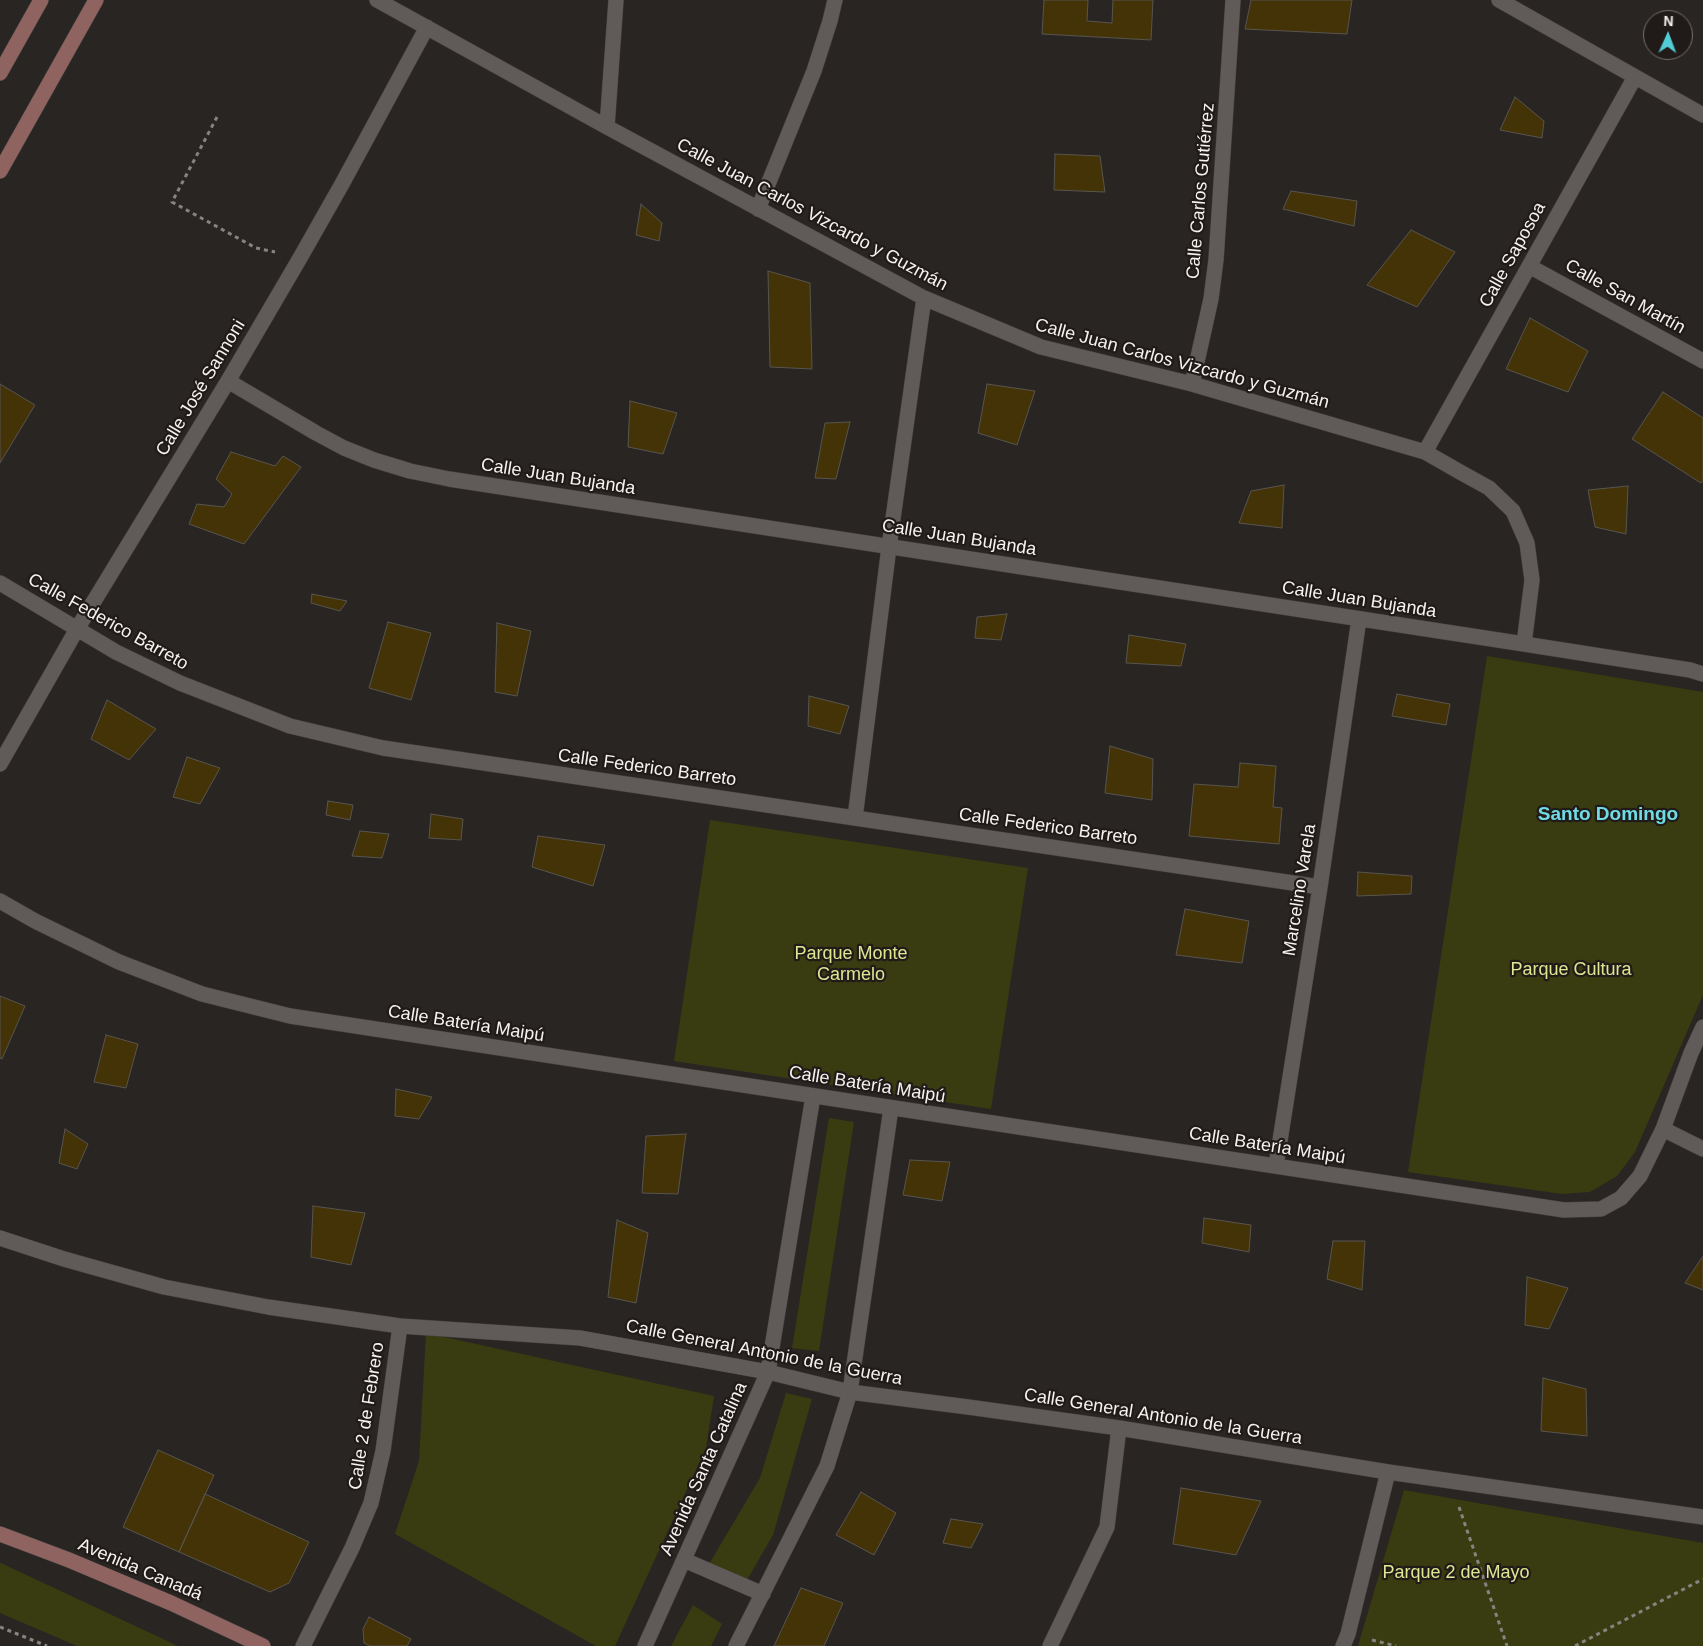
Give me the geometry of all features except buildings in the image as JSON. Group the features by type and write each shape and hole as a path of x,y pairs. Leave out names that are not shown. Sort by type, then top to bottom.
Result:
{"main road":[{"path":"0,73 41,0"},
{"path":"0,171 96,0"},
{"name":"Avenida Canadá","path":"0,1534 69,1560 171,1603 263,1646"}],"street":[{"name":"Calle Juan Carlos Vizcardo y Guzmán","path":"377,0 924,298 1041,348 1192,384 1425,452 1489,488 1513,511 1527,543 1532,580 1524,644"},
{"path":"607,127 616,0"},
{"path":"758,209 814,71 835,0"},
{"name":"Calle Carlos Gutiérrez","path":"1192,384 1210,299 1216,260 1233,0"},
{"path":"1499,0 1703,115"},
{"name":"Calle José Sannoni","path":"0,764 76,629 228,381 300,258 428,27"},
{"name":"Calle Saposoa","path":"1425,452 1635,77"},
{"name":"Calle San Martín","path":"1529,266 1703,361"},
{"path":"855,818 889,547 924,298"},
{"name":"Calle Juan Bujanda","path":"228,381 344,448 410,471 449,479 1524,644 1690,670 1703,674"},
{"name":"Calle Federico Barreto","path":"0,583 116,652 180,684 290,726 383,748 1320,887"},
{"name":"Marcelino Varela","path":"1276,1166 1320,887 1359,619"},
{"name":"Calle Batería Maipú","path":"0,900 35,921 119,962 202,994 290,1016 1564,1210 1601,1209 1621,1198 1640,1176 1663,1129"},
{"path":"1703,1027 1691,1053 1663,1129 1703,1149"},
{"name":"Avenida Santa Catalina","path":"645,1646 768,1372 813,1096"},
{"path":"736,1646 827,1466 850,1392 891,1108"},
{"name":"Calle General Antonio de la Guerra","path":"0,1238 64,1259 164,1287 268,1307 400,1326 580,1338 768,1372 850,1392 1119,1428 1388,1472 1703,1517"},
{"name":"Calle 2 de Febrero","path":"303,1646 352,1548 372,1503 383,1451 400,1326"},
{"path":"1050,1646 1107,1527 1119,1428"},
{"path":"1343,1646 1388,1472"},
{"path":"684,1560 763,1594"}],"path":[{"path":"217,116 172,202 256,248 300,258"},
{"path":"1450,1481 1507,1646"},
{"path":"1575,1646 1703,1579"},
{"path":"0,1627 47,1646"}],"green space":[{"name":"Parque Cultura","path":"1487,656 1703,692 1703,995 1635,1152 1617,1176 1590,1192 1562,1194 1408,1172"},
{"name":"Parque Monte Carmelo","path":"710,820 1028,868 991,1109 674,1061"},
{"path":"829,1118 854,1122 819,1351 792,1348"},
{"path":"426,1333 714,1396 706,1448 615,1646 596,1646 395,1534 419,1461"},
{"path":"786,1393 812,1399 773,1535 747,1580 709,1564 760,1478"},
{"name":"Parque 2 de Mayo","path":"1404,1490 1703,1543 1703,1646 1358,1646"},
{"path":"0,1563 178,1646 77,1646 0,1613"},
{"path":"693,1605 722,1624 711,1646 671,1646"}],"district":[{"name":"Santo Domingo","path":"1608,815"}]}
